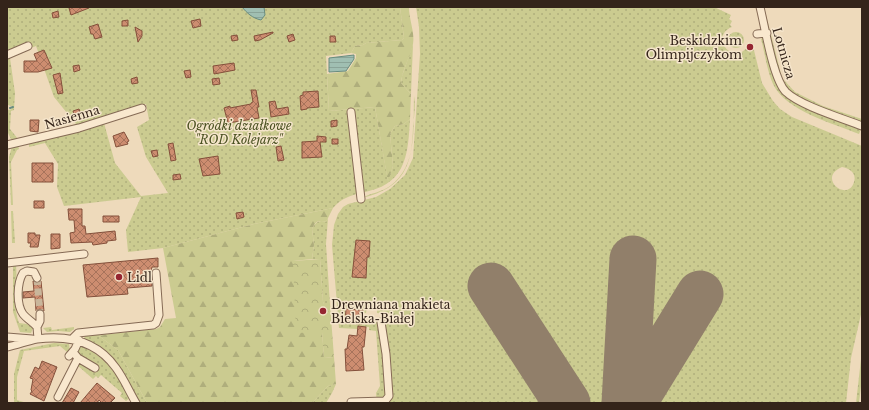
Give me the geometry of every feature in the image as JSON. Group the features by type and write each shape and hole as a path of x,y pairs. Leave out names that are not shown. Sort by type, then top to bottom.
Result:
{"street":[{"name":"Lotnicza","path":"760,7 778,78 786,92 805,103 862,126"},
{"path":"757,34 766,33"},
{"path":"7,55 28,46"},
{"name":"Nasienna","path":"7,145 79,128 142,108"},
{"path":"351,112 361,199"},
{"path":"7,263 84,254"},
{"path":"37,278 36,274 31,271 23,273 20,280 19,297 21,311 24,316 38,327"},
{"path":"58,397 73,355 75,340 78,332 152,325 156,323 159,315 156,273"},
{"path":"36,339 40,314"},
{"path":"351,400 385,401 389,396 386,354 381,322"},
{"path":"7,337 36,339 55,337 75,340 94,348 109,360 120,374 133,402"},
{"path":"7,347 36,339"},
{"path":"73,355 95,368"}],"green space":[{"name":"Ogródki działkowe \"ROD Kolejarz\"","path":"7,7 400,7 404,38 402,40 366,43 355,46 351,53 326,56 329,111 375,107 388,181 393,166 390,134 395,126 404,124 410,119 408,143 403,164 391,181 382,187 349,196 333,208 254,224 163,248 128,252 126,230 141,197 64,206 57,187 58,164 45,143 29,147 29,143 104,123 115,163 141,196 168,193 146,157 137,127 149,120 146,104 77,125 30,137 76,124 54,97 36,46 31,48 29,44 7,52"},
{"path":"400,7 409,7 413,35 413,44 401,83 411,94 410,119 404,124 395,126 390,134 393,166 388,182 375,107 329,111 327,74 348,71 356,58 356,54 351,53 355,46 366,43 402,40 404,38"},
{"path":"416,7 714,7 731,15 729,19 732,21 730,25 732,27 725,32 722,38 723,44 732,53 738,53 744,50 750,42 752,42 762,83 773,101 780,109 792,117 862,146 862,310 851,358 846,403 377,403 376,393 380,386 376,331 369,330 369,327 358,329 339,328 332,245 334,225 338,214 343,207 348,204 376,197 390,189 405,175 413,158 420,54 419,27","holes":["842,167 850,170 855,179 851,188 846,190 836,186 832,177 835,172","367,307 377,307 377,313 392,314 392,322 363,321 362,324 345,323 346,309 363,310 363,313 366,313"]},
{"path":"763,7 782,78 795,92 823,106 862,119 862,123 804,101 789,91 784,84 776,64 769,39"},
{"path":"733,32 739,32 744,37 742,46 739,48 733,48 728,43 728,37"},
{"path":"763,37 774,77 781,90 861,129 859,134 799,109 788,102 779,93 773,84 769,73 761,39"},
{"path":"413,44 411,94 401,83"},
{"path":"8,58 10,58 15,93 14,110 11,111 10,129 18,139 25,138 12,141 8,133 8,110 12,109 12,106 8,105"},
{"path":"414,96 415,107 414,120"},
{"path":"18,145 19,149 11,162 13,205 11,205 9,157 12,146"},
{"path":"384,190 376,194 362,198"},
{"path":"333,208 326,222 318,222 312,229 314,245 312,259 293,261 322,331 324,358 334,357 336,384 328,386 312,403 147,403 118,350 99,336 156,329 160,327 165,319 176,318 163,248 254,224"},
{"path":"11,211 13,211 15,243 12,243"},
{"path":"328,218 326,244 330,304 324,304 320,259 312,259 314,245 312,229 318,222 326,222"},
{"path":"320,259 323,302 324,304 330,304 334,357 324,358 322,332 296,333 293,261"},
{"path":"16,265 17,316 19,323 27,324 33,328 31,333 20,332 13,312 13,266"},
{"path":"51,327 52,330 74,327 74,329 70,332 47,332 43,328"},
{"path":"109,334 99,336 118,350 147,403 139,403 118,366 104,351 85,339 84,336"},
{"path":"54,343 69,344 70,351 67,352 60,346 24,351 17,377 17,400 27,403 14,403 14,374 20,350"},
{"path":"83,346 99,356 111,368 130,398 126,401 120,396 122,393 101,375 98,378 96,376 93,379 77,365 78,362 94,371 98,365 79,354 77,351 78,348"},
{"path":"862,350 862,378 859,403 856,403"},
{"path":"336,384 326,403 312,403 328,386"}],"shaded area":[{"path":"242,7 264,7 265,15 261,20 255,18"},
{"path":"354,55 354,59 346,71 329,72 329,58"}],"building":[{"path":"69,8 89,8 71,15"},
{"path":"58,11 59,17 53,18 52,13"},
{"path":"200,19 201,26 193,28 191,21"},
{"path":"128,20 128,26 122,26 122,21"},
{"path":"98,24 102,37 95,39 93,34 91,34 89,27"},
{"path":"135,27 142,31 142,36 138,42"},
{"path":"273,32 260,40 255,41 254,36"},
{"path":"293,34 295,40 289,42 287,36"},
{"path":"237,35 238,40 232,41 231,36"},
{"path":"330,36 335,36 336,42 330,42"},
{"path":"44,50 52,68 38,72 24,72 24,61 37,61 34,54"},
{"path":"234,63 235,70 214,74 213,66"},
{"path":"79,65 80,70 74,72 73,66"},
{"path":"190,70 191,77 186,78 184,71"},
{"path":"60,73 63,93 58,94 53,75"},
{"path":"137,77 138,83 132,84 131,79"},
{"path":"219,78 220,84 213,85 212,79"},
{"path":"251,90 256,90 259,118 228,123 224,108 251,104 253,102"},
{"path":"318,91 319,107 301,110 300,96 303,95 303,92"},
{"path":"275,101 277,109 288,107 289,114 271,117 269,102"},
{"path":"79,109 81,114 75,117 73,111"},
{"path":"30,120 39,120 38,132 30,131"},
{"path":"337,120 337,126 331,127 331,121"},
{"path":"124,132 129,141 127,142 128,144 116,147 113,136"},
{"path":"317,136 326,137 326,142 320,142 322,157 302,158 302,142 317,141"},
{"path":"332,139 338,139 338,144 332,144"},
{"path":"173,143 176,160 171,161 168,144"},
{"path":"281,146 284,160 278,161 276,147"},
{"path":"157,150 158,156 153,157 151,151"},
{"path":"218,156 220,174 203,176 199,159"},
{"path":"32,163 53,163 53,182 32,182"},
{"path":"180,174 181,179 173,180 173,175"},
{"path":"34,201 44,201 44,208 34,208"},
{"path":"68,209 82,209 82,226 85,226 86,234 115,231 116,240 93,245 92,242 71,243 70,233 75,232 74,220 69,220"},
{"path":"243,212 244,217 237,219 236,213"},
{"path":"103,216 119,216 119,222 103,222"},
{"path":"28,233 40,235 38,247 30,247 31,243 28,243"},
{"path":"51,234 60,234 60,248 51,249"},
{"path":"356,240 370,241 369,257 367,257 366,278 352,277"},
{"name":"Lidl","path":"158,258 158,267 152,267 151,271 152,286 127,288 128,294 87,297 83,265"},
{"path":"33,281 37,283 41,281 44,311 40,309 36,311 35,297 23,298 23,292 34,291"},
{"path":"346,309 363,310 362,324 345,323"},
{"path":"358,326 366,327 364,347 362,347 364,370 346,371 345,349 347,349 349,335 357,336"},
{"path":"42,361 57,367 44,401 30,394 32,391 33,379 30,378 35,367 39,369"},
{"path":"97,383 115,398 110,403 102,403 99,400 97,403 80,403"},
{"path":"71,388 79,392 73,403 62,403"}],"runway":[{"path":"625,403 633,259"},
{"path":"491,286 567,403"},
{"path":"633,403 700,294"}],"tunnel":[{"path":"37,278 40,314"}],"place":[{"name":"Beskidzkim Olimpijczykom","path":"750,47"},
{"name":"Lidl","path":"119,277"},
{"name":"Drewniana makieta Bielska-Białej","path":"323,311"}]}
